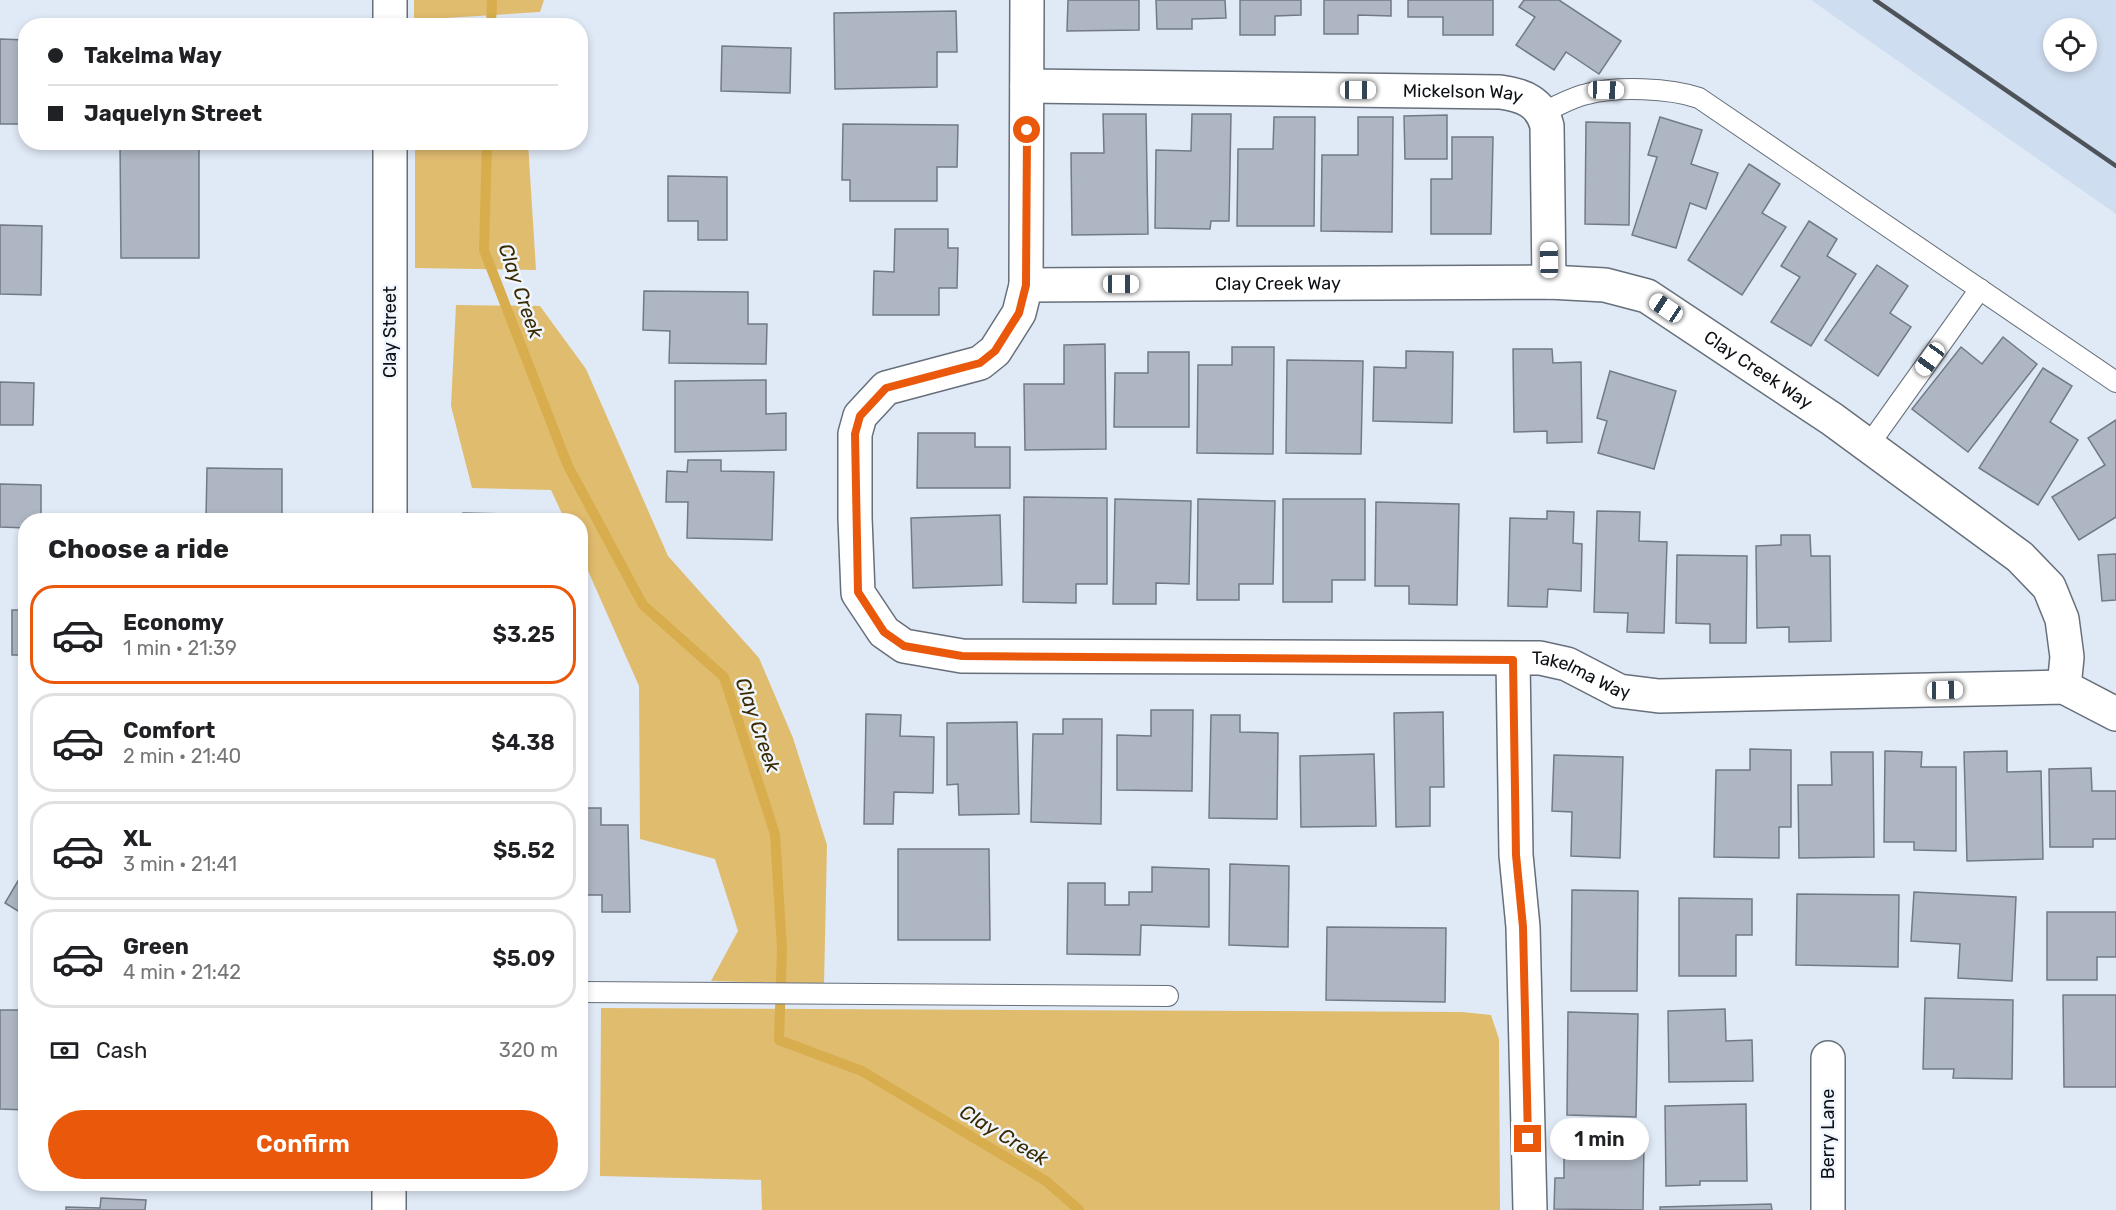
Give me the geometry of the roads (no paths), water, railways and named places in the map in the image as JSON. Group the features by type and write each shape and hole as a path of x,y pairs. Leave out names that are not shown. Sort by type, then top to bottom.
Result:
{"street":[{"path":"390,0 390,18"},
{"name":"Takelma Way","path":"1027,0 1026,285 1019,313 995,351 980,363 886,388 860,416 855,434 858,592 884,632 904,646 962,656 1513,660 1540,658 1567,664 1619,691 1659,696 2064,687 2116,714"},
{"name":"Mickelson Way","path":"1027,86 1500,92 1531,101 1544,112 1548,138 1549,282"},
{"name":"Clay Street","path":"390,150 390,513"},
{"name":"Clay Creek Way","path":"1026,285 1549,282 1605,285 1647,296 1868,446 2020,557 2049,587 2062,619 2067,657 2064,687"},
{"path":"1513,660 1516,855 1523,927 1530,1210"},
{"name":"Berry Lane","path":"1828,1058 1828,1210"},
{"path":"389,1191 389,1210"}],"lane":[{"path":"1544,112 1585,94 1606,90 1682,92 1699,98 2116,382"},
{"path":"1868,446 1980,289"},
{"path":"588,992 1168,996"}],"waterway":[{"name":"Clay Creek","path":"491,18 492,0"},
{"name":"Clay Creek","path":"487,150 484,250 568,466 643,605 724,677 775,834 782,949 779,1040 862,1071 1046,1181 1079,1210"}],"railway":[{"path":"1875,0 2116,166"}]}
